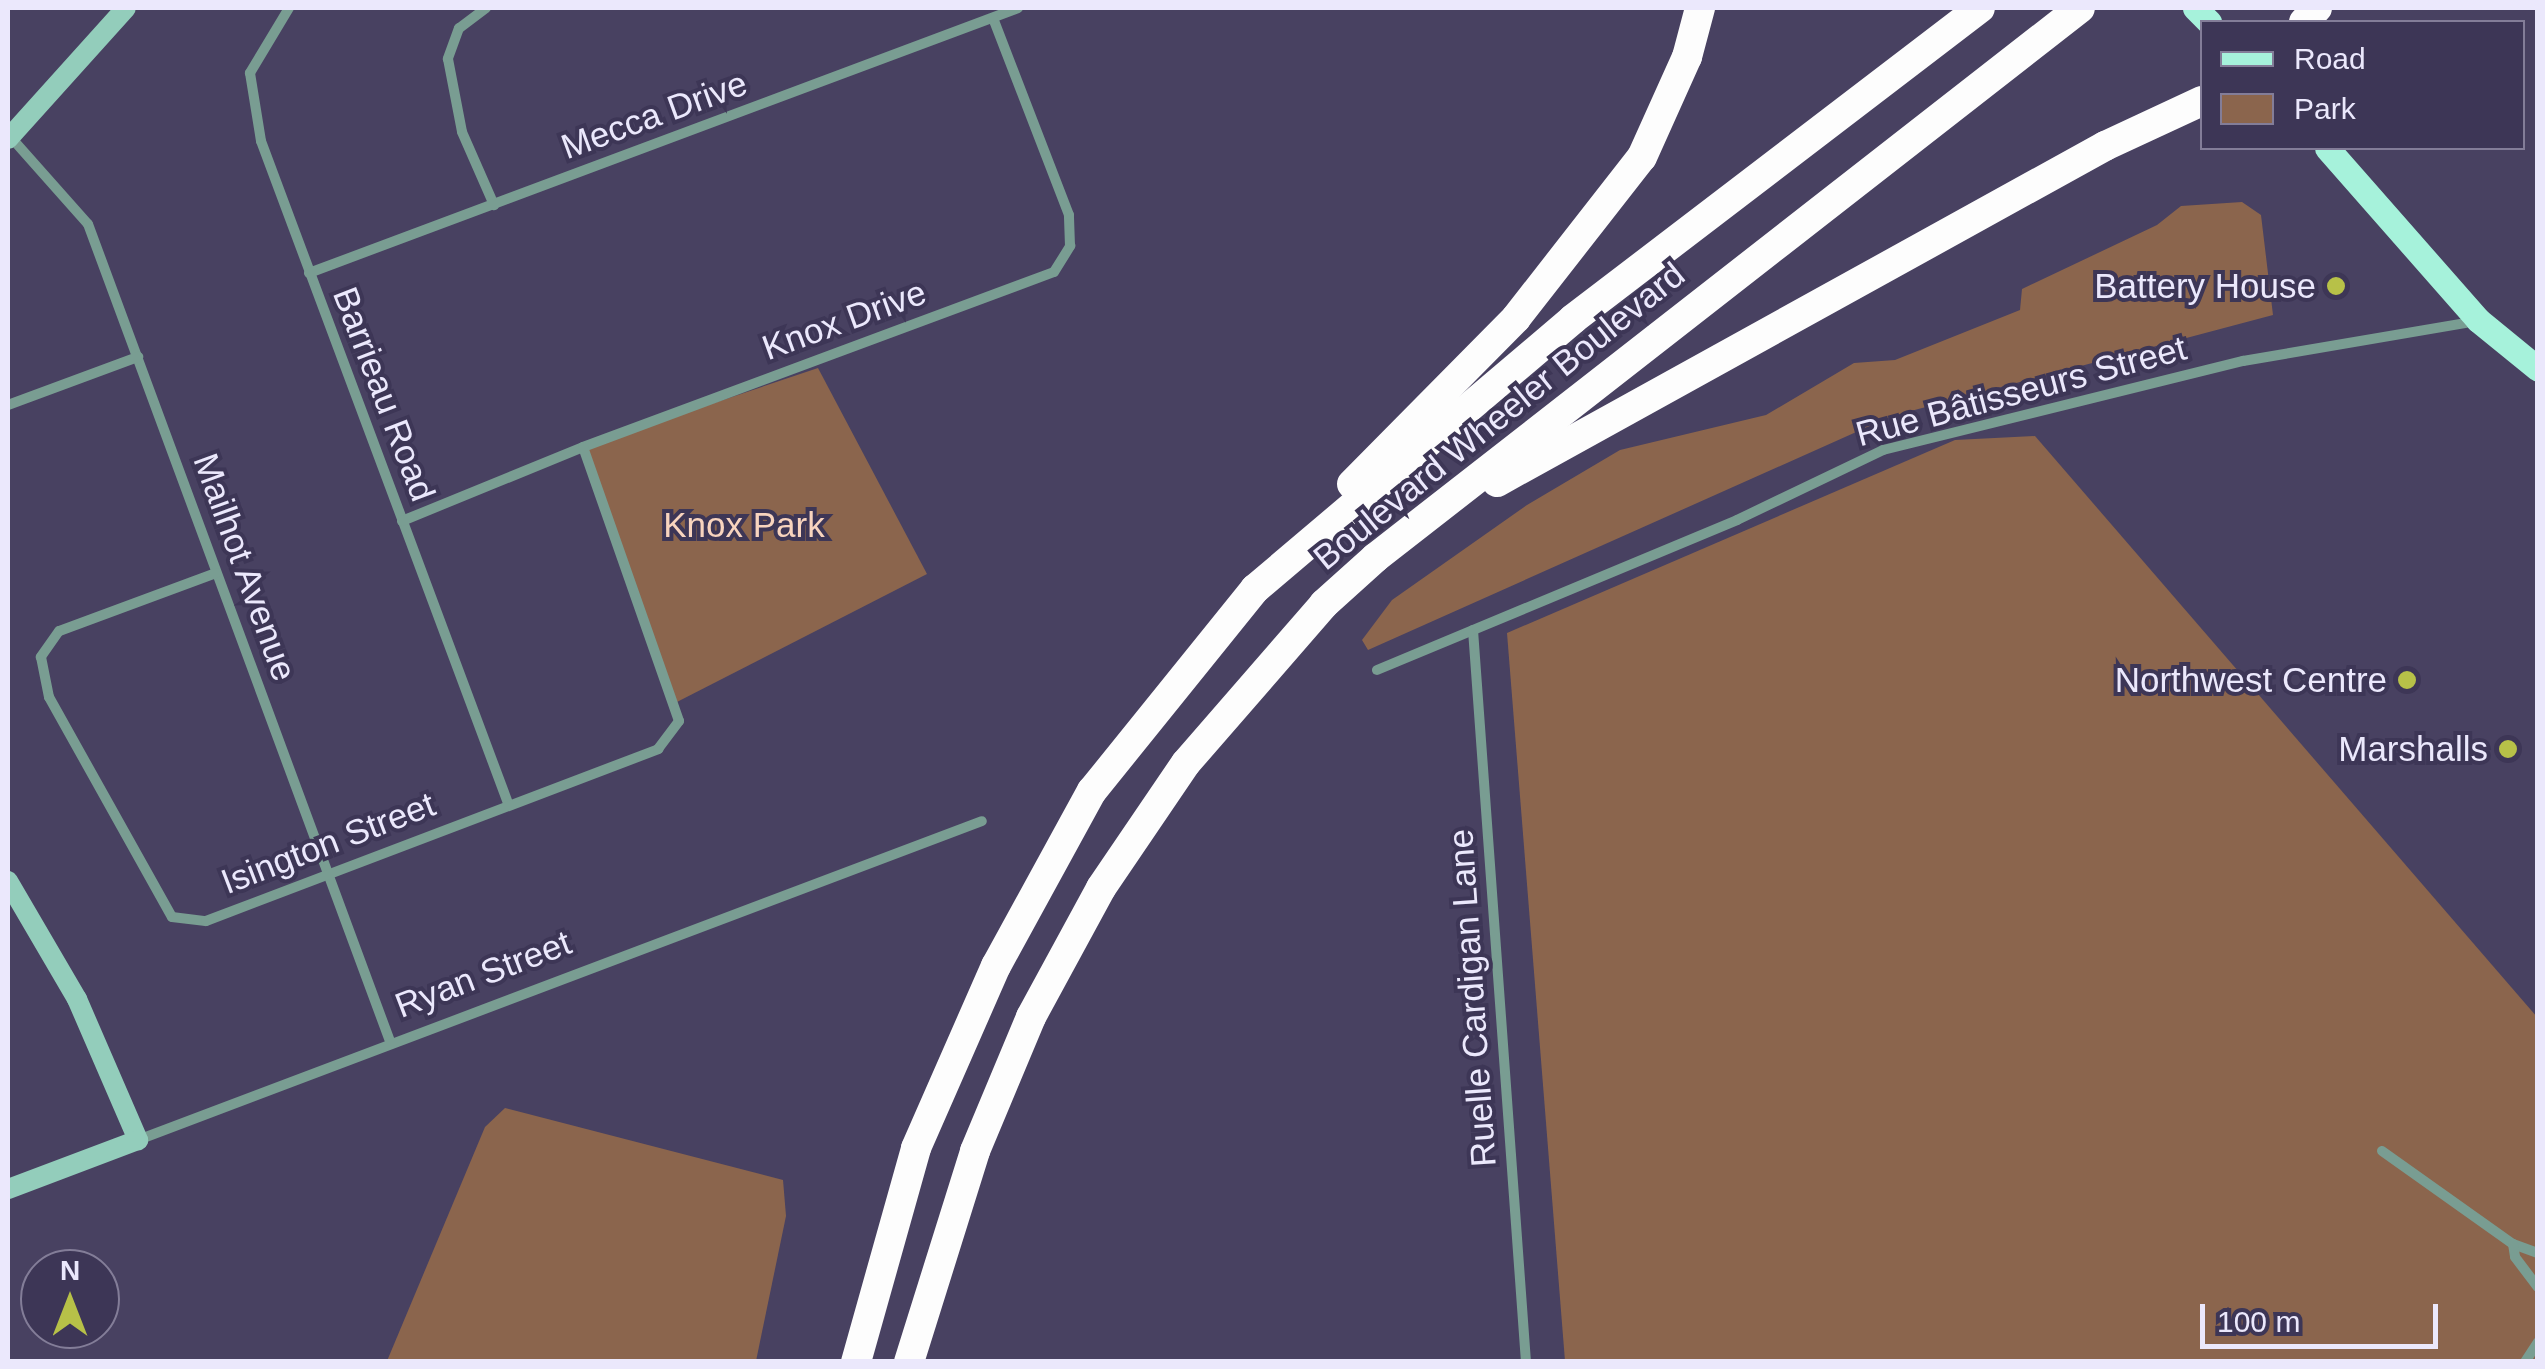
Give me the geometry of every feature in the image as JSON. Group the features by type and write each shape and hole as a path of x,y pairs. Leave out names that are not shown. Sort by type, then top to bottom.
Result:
{"highway":[{"path":"1255,589 1516,318 1642,157 1687,56 1700,8"},
{"name":"Boulevard Wheeler Boulevard","path":"856,1362 916,1148 996,966 1092,791 1255,589 1572,319 1980,8"},
{"name":"Boulevard Wheeler Boulevard","path":"909,1362 975,1151 1030,1017 1083,920 1186,763 1324,604 2080,8"},
{"path":"1324,604 1508,474 2066,170 2200,102"},
{"path":"2066,170 2200,111"}],"main road":[{"path":"2329,150 2478,320 2538,368"}],"street":[{"path":"8,136 126,8"},
{"name":"Barrieau Road","path":"289,8 250,73 261,142 508,802"},
{"path":"486,8 459,28 448,59 462,132 494,205"},
{"name":"Mecca Drive","path":"309,273 1018,8"},
{"name":"Knox Drive","path":"402,521 583,447 1054,272 1070,246 1069,215 993,18"},
{"name":"Mailhot Avenue","path":"8,136 88,224 391,1044"},
{"name":"Rue Bâtisseurs Street","path":"1377,670 1736,520 1882,450 2243,361 2478,320"},
{"path":"8,405 138,357"},
{"name":"Isington Street","path":"216,573 59,631 41,657 49,697 172,917 206,920 508,802 658,749 678,721 583,447"},
{"name":"Ruelle Cardigan Lane","path":"1474,630 1526,1362"},
{"name":"Ryan Street","path":"8,1190 982,821"},
{"path":"8,881 78,1000 138,1140"},
{"path":"2382,1152 2513,1244 2538,1253"},
{"path":"2513,1244 2514,1257 2538,1287"},
{"path":"2525,1362 2538,1342"}],"green space":[{"path":"2242,202 2261,215 2273,315 1892,416 1368,650 1362,640 1392,600 1527,505 1620,450 1766,415 1854,363 1895,360 2020,310 2022,289 2157,225 2181,206"},
{"name":"Knox Park","path":"818,368 927,574 673,704 583,447"},
{"path":"2035,436 2537,1017 2536,1362 1565,1361 1507,633 1955,440"},
{"path":"505,1108 783,1180 786,1216 756,1361 387,1361 485,1127"}],"place":[{"name":"Battery House","path":"2336,286"},
{"name":"Northwest Centre","path":"2407,680"},
{"name":"Marshalls","path":"2508,749"}]}
